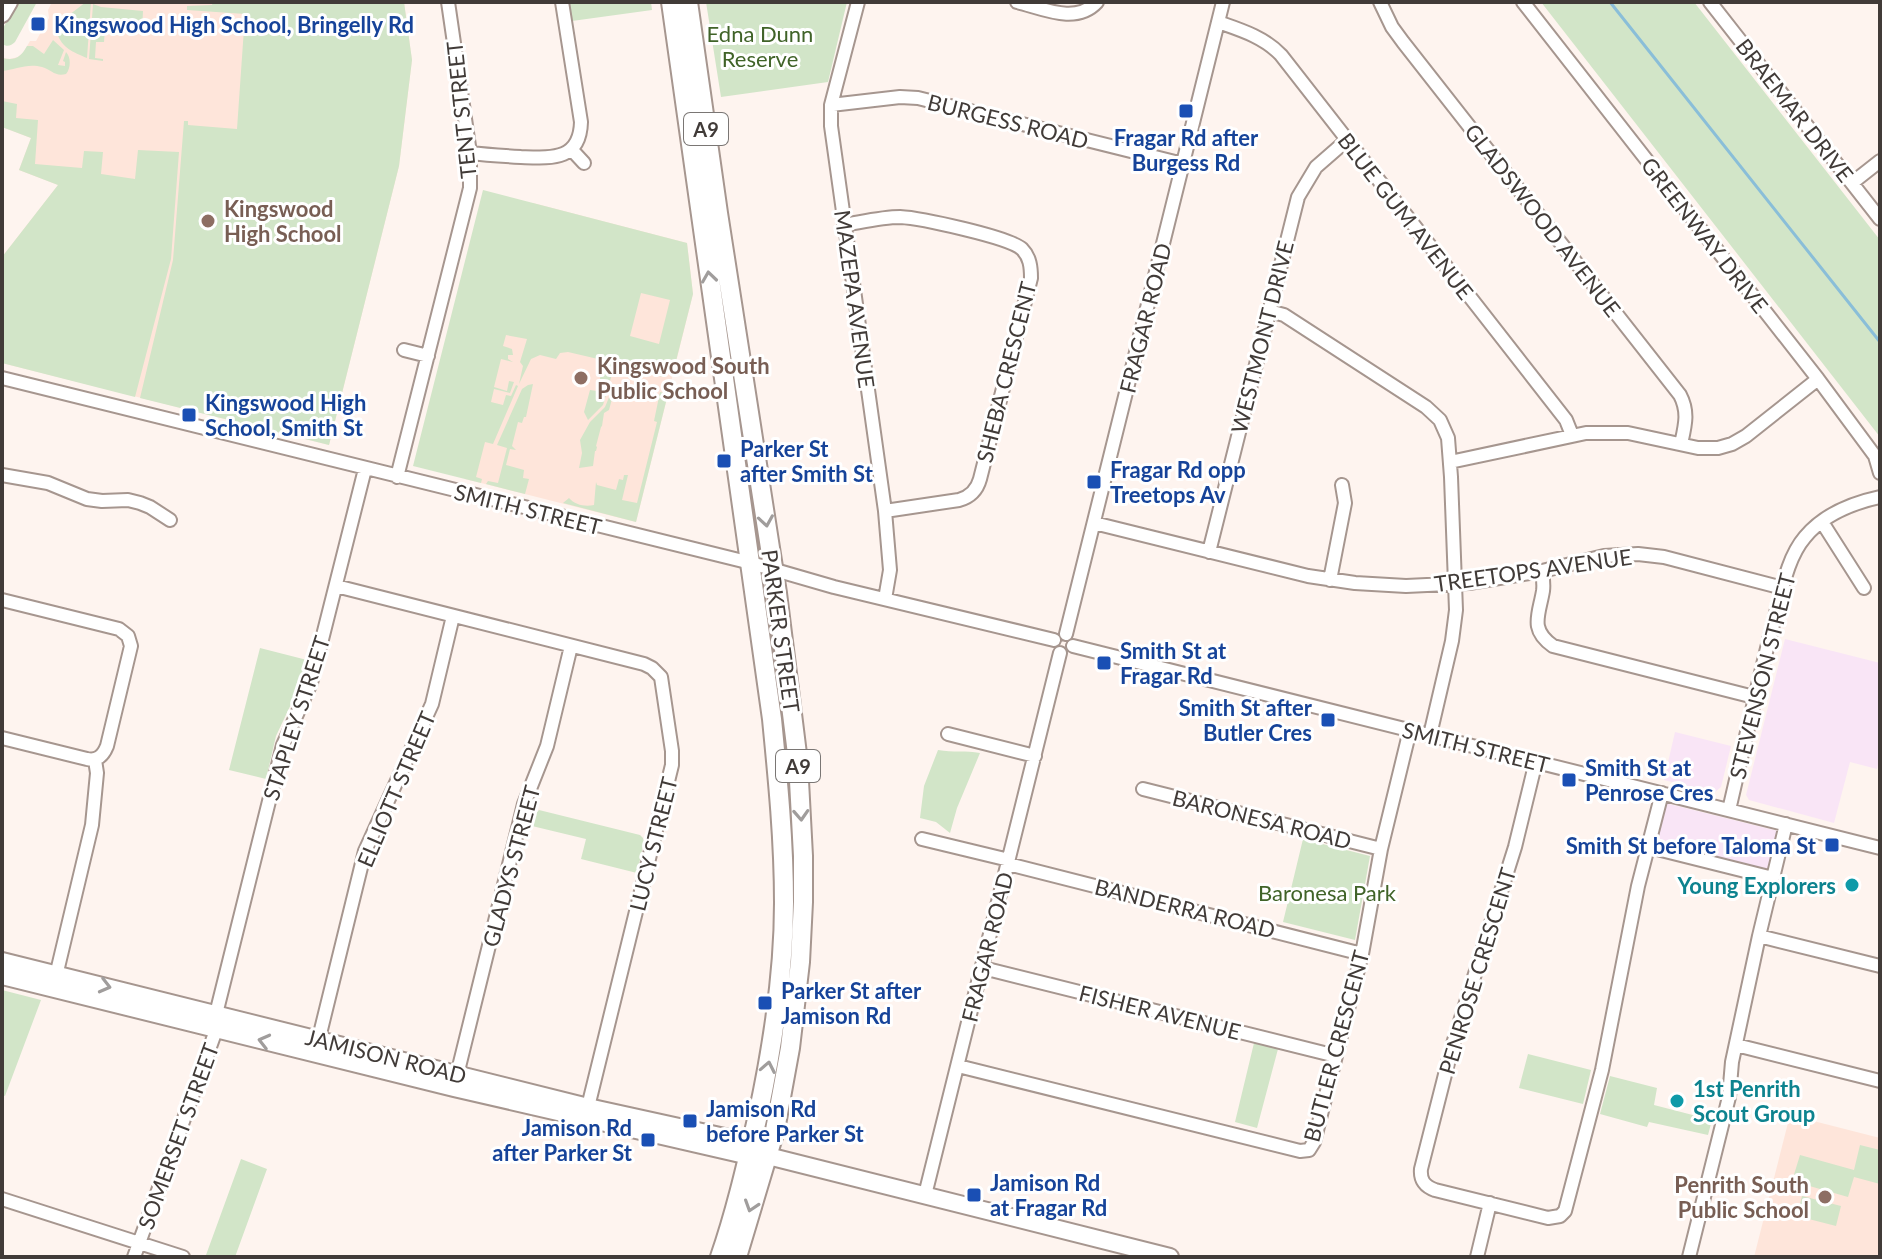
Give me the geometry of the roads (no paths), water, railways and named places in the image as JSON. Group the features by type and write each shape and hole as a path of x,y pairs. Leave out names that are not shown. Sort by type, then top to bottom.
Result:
{"highway":[{"name":"PARKER STREET","path":"671,2 779,783 784,905 778,1001 737,1257"},
{"name":"PARKER STREET","path":"688,2 773,571 798,762 803,902 792,1037 775,1130 756,1152 720,1257"}],"main road":[{"path":"2,14 9,2"},
{"name":"JAMISON ROAD","path":"2,961 55,982"},
{"name":"JAMISON ROAD","path":"2,976 55,982 756,1152 1170,1257"}],"street":[{"name":"TENT STREET","path":"397,477 471,181 470,153 448,2"},
{"path":"470,153 551,158 565,154 578,139 581,122 562,2"},
{"name":"MAZEPA AVENUE","path":"858,2 831,105 832,142 885,511 890,570 885,599"},
{"path":"1017,2 1072,15 1089,9 1097,2"},
{"name":"FRAGAR ROAD","path":"1060,637 1094,523 1223,2"},
{"name":"GLADSWOOD AVENUE","path":"1380,2 1403,42 1680,395 1686,415 1681,444"},
{"name":"GREENWAY DRIVE","path":"1523,2 1818,379 1875,456 1880,473"},
{"name":"BRAEMAR DRIVE","path":"1710,2 1880,219"},
{"name":"BLUE GUM AVENUE","path":"1218,22 1249,32 1276,49 1566,420 1572,435"},
{"name":"BURGESS ROAD","path":"831,105 900,97 918,98 1183,164"},
{"name":"WESTMONT DRIVE","path":"1209,552 1295,205 1301,189 1316,167 1347,140"},
{"path":"571,149 584,163"},
{"path":"1852,183 1880,161"},
{"name":"SHEBA CRESCENT","path":"844,225 894,217 921,219 1013,243 1026,254 1031,268 1031,278 976,488 969,496 959,500 885,511"},
{"path":"1269,311 1284,315 1431,411 1446,433 1450,462 1454,625 1430,735"},
{"path":"404,350 428,356"},
{"name":"SMITH STREET","path":"2,378 885,599 1060,637"},
{"path":"1450,462 1572,435 1617,432 1705,449 1732,444 1818,379"},
{"name":"STAPLEY STREET","path":"216,1021 283,745 311,683 365,469"},
{"path":"2,475 44,481 87,499 140,503 170,520"},
{"path":"1330,580 1345,503 1342,485"},
{"name":"STEVENSON STREET","path":"1729,810 1754,697 1783,588 1800,543 1822,522 1853,504 1880,497"},
{"path":"1822,522 1864,588"},
{"name":"TREETOPS AVENUE","path":"1094,523 1330,580 1391,586 1487,581 1604,556 1638,554 1664,557 1783,588"},
{"path":"1542,571 1543,589 1537,624 1542,637 1553,646 1754,697"},
{"name":"LUCY STREET","path":"336,586 644,664 656,671 663,683 671,771 586,1112"},
{"path":"2,600 119,629 130,639 131,654 107,746 95,760 2,738"},
{"name":"ELLIOTT STREET","path":"317,1047 365,851 430,709 453,616"},
{"path":"1060,637 1073,640 1069,651 1060,653 1055,649 1060,637"},
{"name":"GLADYS STREET","path":"456,1081 524,804 547,746 571,646"},
{"name":"SMITH STREET","path":"1073,646 1880,848"},
{"name":"FRAGAR ROAD","path":"925,1195 1060,653"},
{"name":"BUTLER CRESCENT","path":"958,1066 1309,1150 1314,1142 1362,954 1381,849 1410,730"},
{"path":"948,734 1035,756"},
{"path":"55,982 91,829 97,773 95,760"},
{"name":"PENROSE CRESCENT","path":"1422,1180 1421,1169 1452,1047 1515,847 1536,761"},
{"name":"BARONESA ROAD","path":"1143,789 1381,849"},
{"path":"1407,1183 1422,1180 1435,1190 1548,1218 1563,1214 1568,1206 1602,1070 1638,886 1662,793"},
{"path":"1689,1257 1729,1097 1732,1062 1786,824"},
{"name":"BANDERRA ROAD","path":"922,839 1362,954"},
{"path":"1649,847 1773,878"},
{"path":"1759,936 1880,966"},
{"name":"FISHER AVENUE","path":"983,968 1336,1056"},
{"name":"SOMERSET STREET","path":"134,1257 208,1055 216,1021"},
{"path":"1736,1045 1880,1081"},
{"path":"2,1199 183,1257"},
{"path":"1477,1257 1490,1203"},
{"path":"1563,1214 1574,1225"}],"waterway":[{"path":"1610,2 1880,342"}],"place":[{"name":"Kingswood High School, Bringelly Rd","path":"38,24"},
{"name":"Fragar Rd after Burgess Rd","path":"1186,111"},
{"name":"Kingswood High School","path":"208,221"},
{"name":"Kingswood South Public School","path":"581,378"},
{"name":"Kingswood High School, Smith St","path":"189,415"},
{"name":"Parker St after Smith St","path":"724,461"},
{"name":"Fragar Rd opp Treetops Av","path":"1094,482"},
{"name":"Smith St at Fragar Rd","path":"1104,663"},
{"name":"Smith St after Butler Cres","path":"1328,720"},
{"name":"Smith St at Penrose Cres","path":"1569,780"},
{"name":"Smith St before Taloma St","path":"1832,845"},
{"name":"Young Explorers","path":"1852,885"},
{"name":"Parker St after Jamison Rd","path":"765,1003"},
{"name":"1st Penrith Scout Group","path":"1677,1101"},
{"name":"Jamison Rd before Parker St","path":"690,1121"},
{"name":"Jamison Rd after Parker St","path":"648,1140"},
{"name":"Jamison Rd at Fragar Rd","path":"974,1195"},
{"name":"Penrith South Public School","path":"1825,1197"}],"park label":[{"name":"Edna Dunn Reserve","path":"760,46"},
{"name":"Baronesa Park","path":"1327,892"}]}
